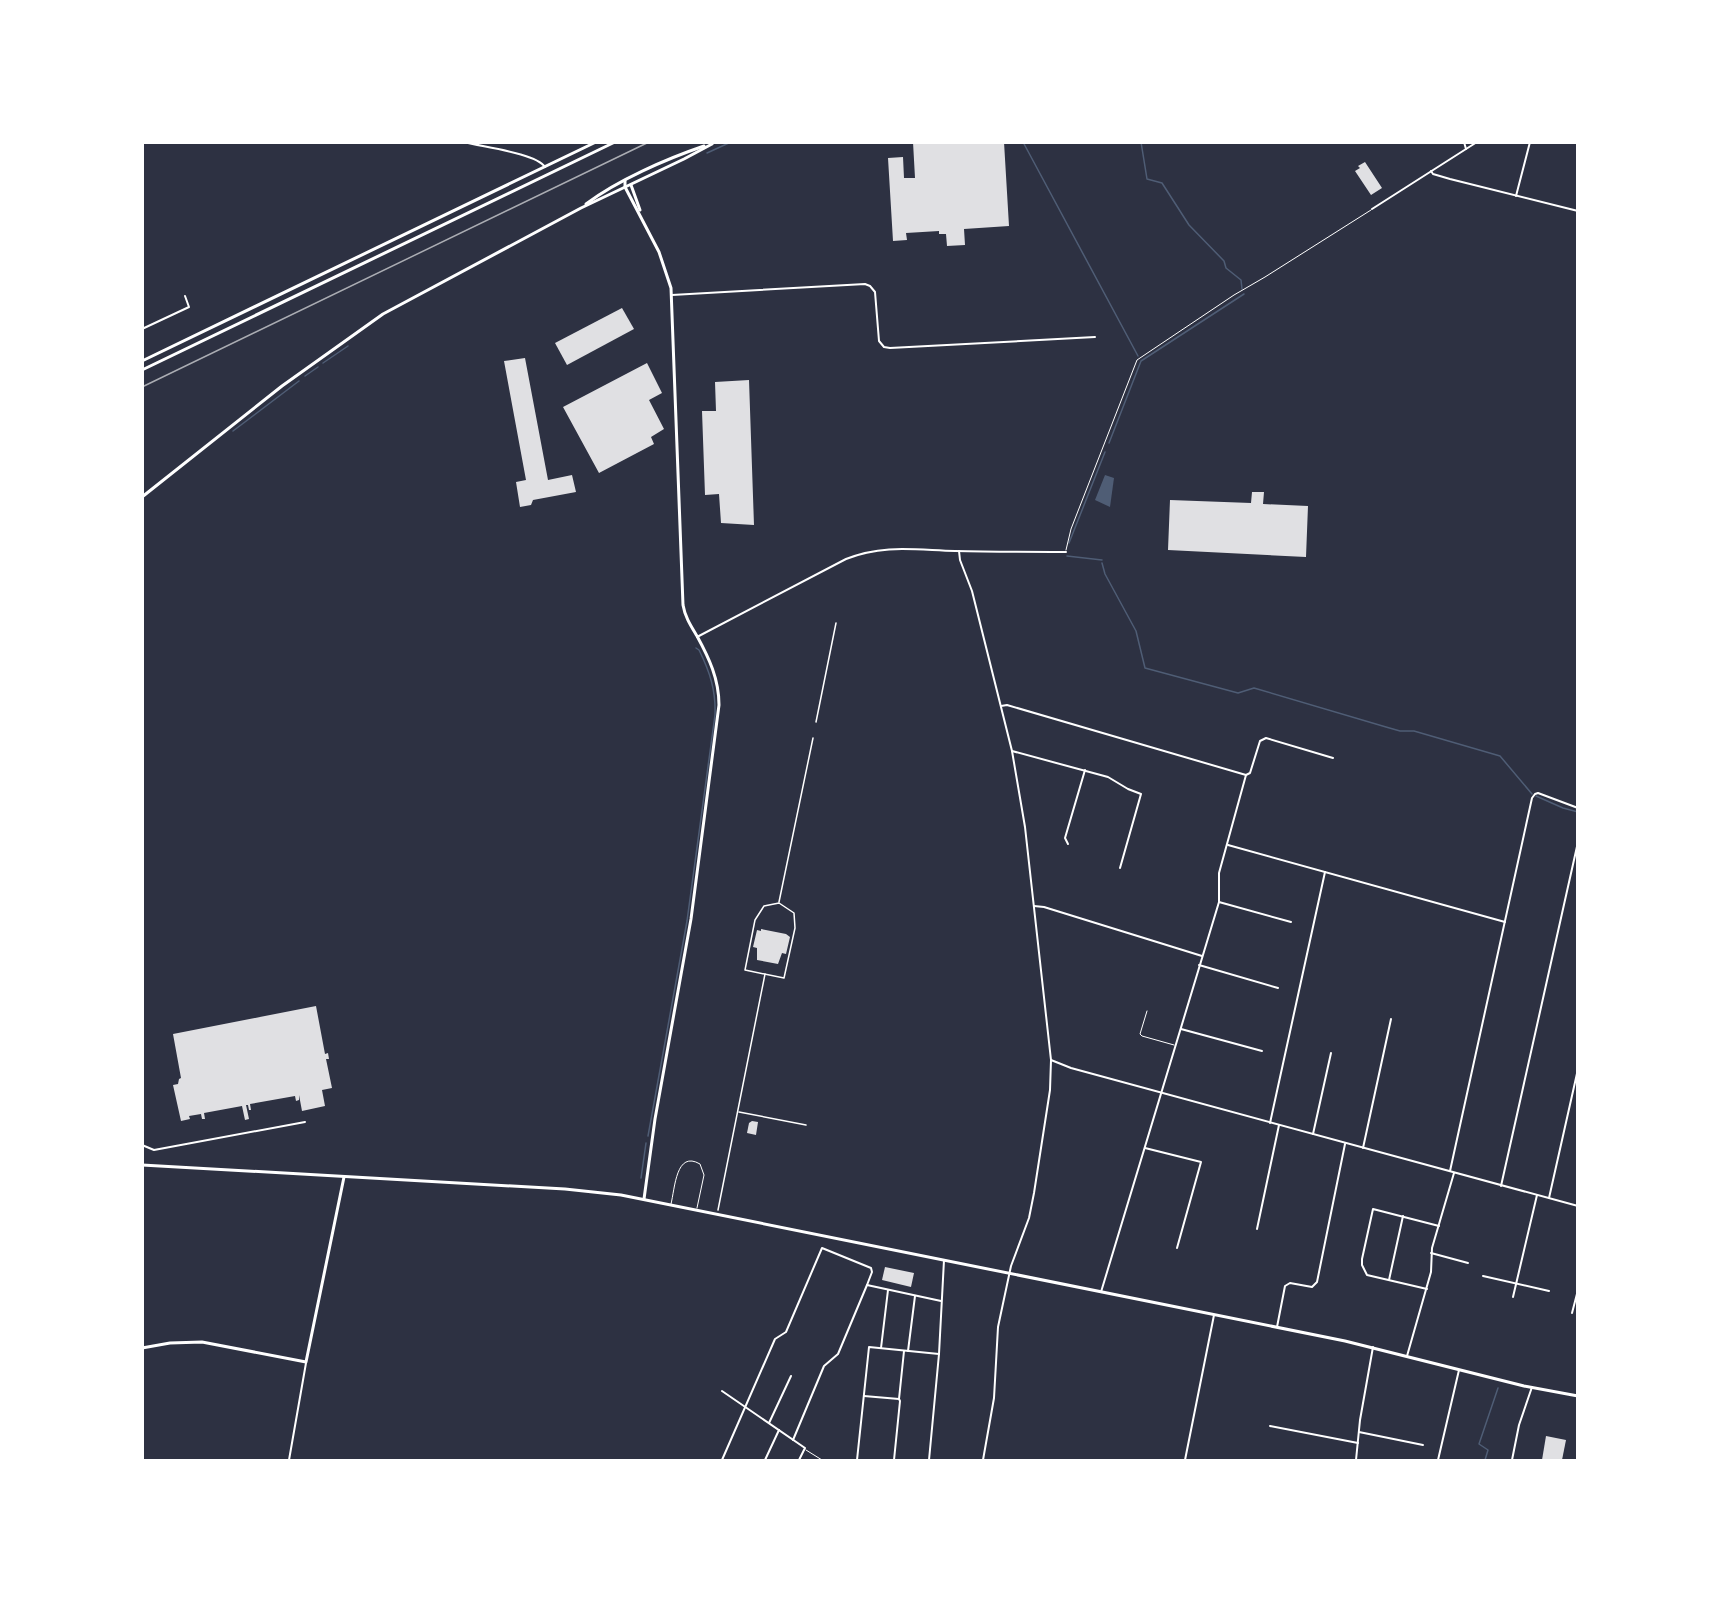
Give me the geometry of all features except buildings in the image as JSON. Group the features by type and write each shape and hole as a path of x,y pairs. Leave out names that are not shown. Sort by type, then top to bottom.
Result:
{"street":[{"path":"464,142 541,161 545,167"},
{"path":"142,361 596,142"},
{"path":"142,370 615,142"},
{"path":"1464,142 1466,149"},
{"path":"1372,209 1477,142"},
{"path":"1516,196 1530,142"},
{"path":"580,208 596,196 676,156 713,143"},
{"path":"142,497 248,412 369,324 428,289 580,208 713,143"},
{"path":"1431,171 1433,174 1450,179 1578,211"},
{"path":"625,181 631,184 641,214"},
{"path":"625,181 625,187 659,252 672,295 683,605 686,617 716,677 719,711 691,919 662,1078 644,1199"},
{"path":"672,295 865,284 875,292 879,341 888,348 1095,337"},
{"path":"142,329 189,307 185,296"},
{"path":"697,637 860,553 888,548 1066,552"},
{"path":"959,551 960,560 972,591 1012,751 1025,827 1051,1060 1050,1090 1034,1193 1029,1218 1009,1273 998,1327 994,1398 983,1461"},
{"path":"816,722 836,623"},
{"path":"1001,706 1246,775"},
{"path":"779,903 813,738"},
{"path":"1101,1292 1219,902 1219,873 1246,775 1250,773 1260,741 1266,738 1333,758"},
{"path":"1012,751 1108,777 1141,794 1120,868"},
{"path":"1068,843 1065,838 1085,770"},
{"path":"1450,1171 1533,796 1538,793 1578,808"},
{"path":"1501,1185 1578,842"},
{"path":"1227,845 1505,922"},
{"path":"1270,1123 1325,872"},
{"path":"1219,902 1292,922"},
{"path":"779,903 794,913 795,928 784,978 745,970 755,920 764,906 779,903"},
{"path":"1034,906 1044,907 1202,956"},
{"path":"1199,965 1278,988"},
{"path":"718,1210 765,974"},
{"path":"1363,1148 1391,1019"},
{"path":"1181,1029 1262,1051"},
{"path":"1313,1134 1331,1053"},
{"path":"1051,1060 1071,1068 1161,1093 1578,1206"},
{"path":"1549,1198 1578,1069"},
{"path":"738,1112 806,1125"},
{"path":"142,1145 154,1150 305,1122"},
{"path":"1257,1229 1279,1125"},
{"path":"1277,1328 1285,1286 1290,1283 1312,1287 1317,1282 1345,1143"},
{"path":"1145,1148 1201,1162 1177,1248"},
{"path":"142,1165 565,1188 644,1199 1373,1347 1532,1388 1578,1396"},
{"path":"1407,1356 1427,1289 1431,1272 1431,1253 1454,1173"},
{"path":"289,1461 306,1362 344,1177"},
{"path":"1513,1297 1537,1195"},
{"path":"1427,1289 1367,1275 1362,1264 1373,1209 1439,1226"},
{"path":"1389,1280 1403,1216"},
{"path":"722,1461 775,1339 786,1332 821,1249 871,1268 872,1272 837,1356 825,1366 793,1440"},
{"path":"1431,1253 1468,1263"},
{"path":"929,1461 939,1354 944,1260"},
{"path":"1483,1276 1549,1291"},
{"path":"867,1285 941,1301"},
{"path":"881,1348 888,1290"},
{"path":"1572,1313 1578,1290"},
{"path":"894,1461 906,1351 915,1296"},
{"path":"1185,1461 1214,1315"},
{"path":"142,1348 170,1343 202,1342 306,1362"},
{"path":"857,1461 869,1347 939,1354"},
{"path":"1356,1461 1373,1347"},
{"path":"1438,1461 1459,1370"},
{"path":"769,1423 790,1376"},
{"path":"1512,1461 1519,1425 1532,1388"},
{"path":"722,1391 804,1449 799,1461"},
{"path":"864,1396 900,1400"},
{"path":"1270,1426 1358,1443"},
{"path":"765,1461 779,1430"},
{"path":"1359,1432 1423,1446"}],"lane":[{"path":"1066,552 1071,529 1137,360 1234,295 1266,278 1372,209"},
{"path":"1147,1011 1140,1034 1176,1046"},
{"path":"671,1205 680,1167 685,1162 692,1161 700,1164 704,1172 697,1209"},
{"path":"804,1449 822,1461"}],"water":[{"path":"1105,475 1114,478 1110,507 1095,500"}],"waterway":[{"path":"707,153 731,142"},
{"path":"1023,142 1138,356"},
{"path":"1141,142 1147,179 1162,183 1189,225 1224,261 1226,268 1241,280 1242,289"},
{"path":"1109,443 1141,361 1244,294"},
{"path":"323,363 348,346"},
{"path":"305,376 318,367"},
{"path":"233,431 299,381"},
{"path":"1069,543 1105,452"},
{"path":"1067,556 1102,560"},
{"path":"1102,563 1105,574 1136,631 1145,668 1238,693 1254,688 1400,731 1414,731 1500,756 1532,794"},
{"path":"648,1136 687,921 715,715 712,682 703,658 696,648"},
{"path":"1536,796 1578,812"},
{"path":"641,1178 646,1143"},
{"path":"1485,1460 1488,1450 1479,1444 1498,1388"}],"railway":[{"path":"142,387 649,142"}]}
